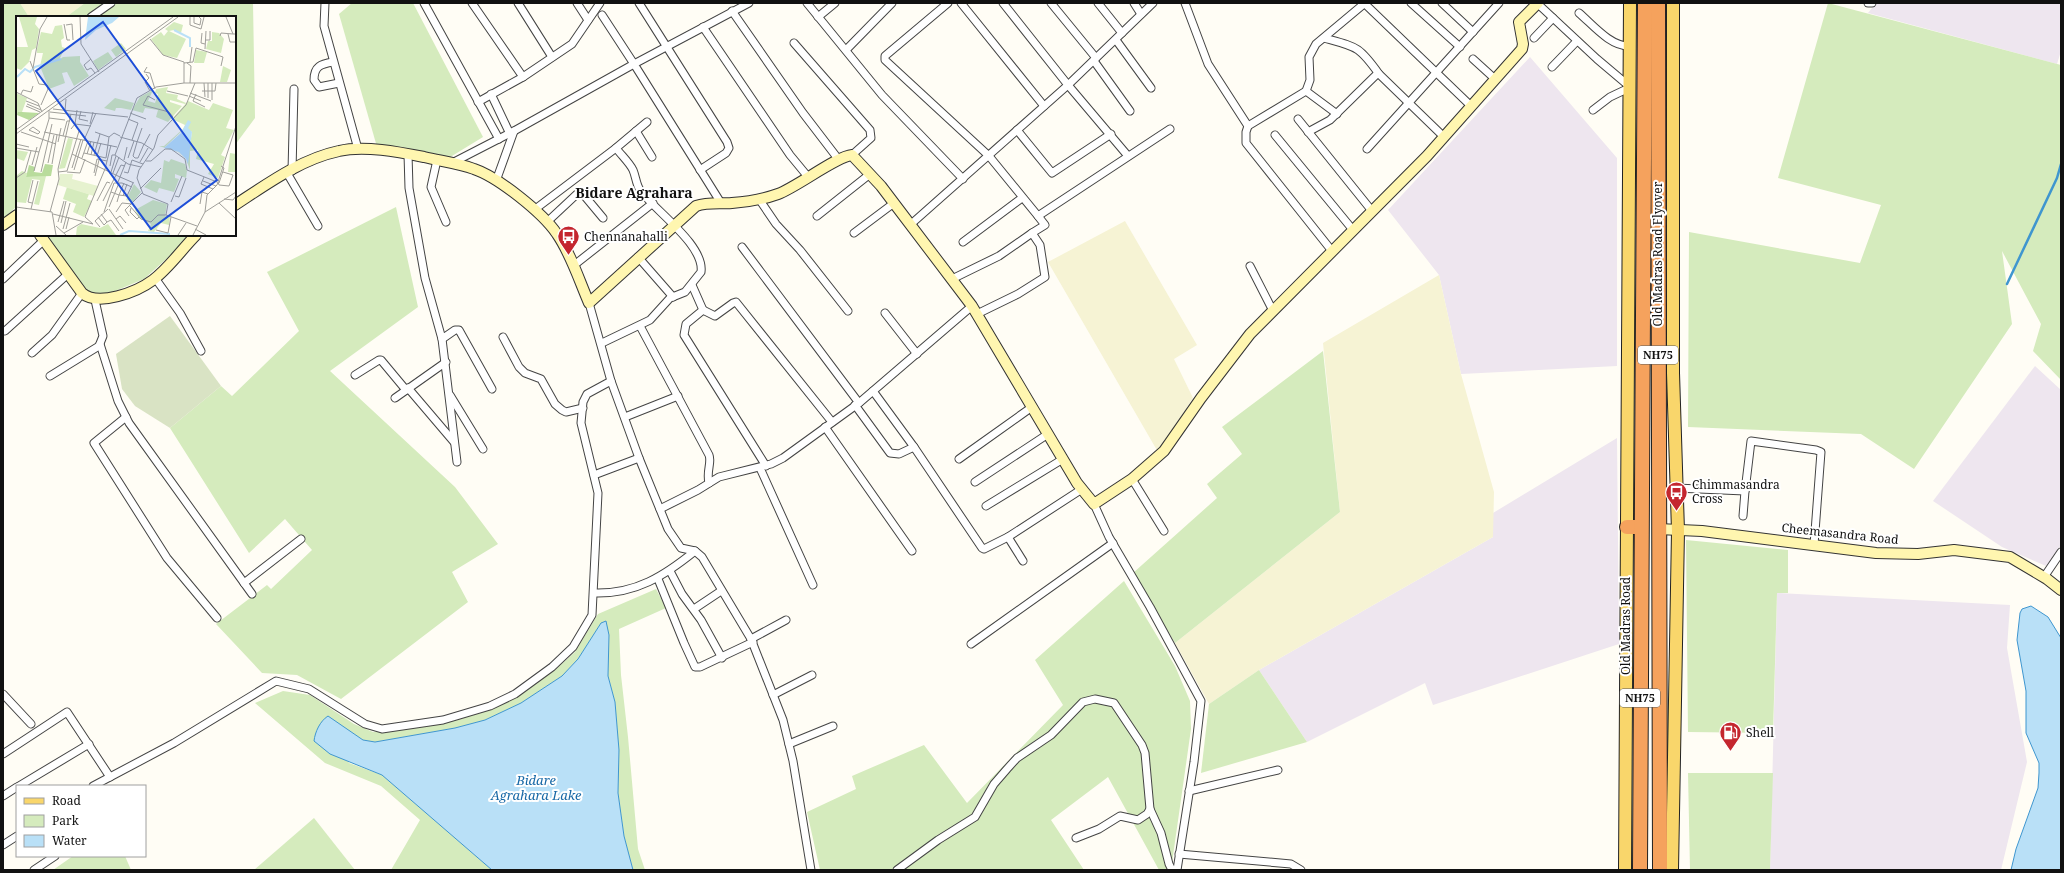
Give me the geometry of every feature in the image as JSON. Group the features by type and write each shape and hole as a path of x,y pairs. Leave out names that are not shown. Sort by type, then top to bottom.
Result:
{"highway":[{"name":"Old Madras Road Flyover","path":"1645,3 1651,181 1658,529"},
{"name":"Old Madras Road Flyover","path":"1634,527 1658,3"},
{"name":"Old Madras Road","path":"1634,527 1640,870"},
{"name":"NH75","path":"1658,529 1660,870"}],"main road":[{"path":"1630,3 1629,87 1634,527"},
{"path":"1672,870 1678,531 1673,357 1673,3"},
{"name":"Old Madras Road","path":"1625,870 1625,586 1634,527"}],"street":[{"path":"92,16 110,3"},
{"path":"325,3 324,26 338,83 358,150"},
{"path":"424,3 499,139"},
{"path":"472,3 522,78"},
{"path":"518,3 552,57"},
{"path":"577,3 588,20"},
{"path":"478,102 522,78 572,44 600,3"},
{"path":"639,3 727,142 729,148 726,153 700,170"},
{"path":"452,164 512,133 666,46 749,3"},
{"path":"807,3 882,95 963,179"},
{"path":"818,18 835,3"},
{"path":"846,50 892,3"},
{"path":"948,3 885,56 885,60 989,156 1045,226 1032,233 999,256 952,279"},
{"path":"961,3 1044,106"},
{"path":"1003,3 1068,85 1111,134 1128,156"},
{"path":"1051,3 1095,59 1130,110"},
{"path":"1098,3 1122,33"},
{"path":"1134,3 1142,14"},
{"path":"910,225 1068,85 1153,3"},
{"path":"1185,3 1208,64 1248,126"},
{"path":"1332,251 1246,143 1246,132 1248,126 1306,91 1310,80 1309,57 1316,44 1364,3 1472,106"},
{"path":"1411,3 1460,47"},
{"path":"1442,3 1472,32"},
{"path":"1367,149 1499,3"},
{"path":"1094,504 1132,479 1164,451 1237,349 1444,137 1472,106 1523,47 1519,22 1538,3 1577,41 1629,87 1610,97 1593,110"},
{"path":"732,11 803,113 839,160"},
{"path":"1579,13 1614,43 1622,46 1629,46"},
{"path":"602,15 720,203"},
{"path":"1534,38 1553,18"},
{"path":"703,27 790,155 809,178"},
{"path":"1324,38 1353,46 1362,51 1379,74 1444,137"},
{"path":"1116,40 1151,88"},
{"path":"1552,67 1577,41"},
{"path":"589,303 696,206 712,202 720,203 759,199 778,194 839,160 852,155 871,138 870,130 794,43"},
{"path":"1473,59 1495,79"},
{"path":"333,62 318,66 315,70 314,80 319,87 338,83"},
{"path":"1308,132 1320,127 1337,114 1376,75 1379,74"},
{"path":"294,89 289,172 318,226"},
{"path":"1306,91 1337,114"},
{"path":"491,94 512,133 496,181"},
{"path":"1298,119 1372,211"},
{"path":"534,210 616,148 647,122"},
{"path":"1038,216 1170,129"},
{"path":"1017,130 1052,173 1111,134"},
{"path":"636,131 652,156"},
{"path":"1275,135 1353,230"},
{"path":"602,343 650,320 664,304 673,297 685,292 702,272 701,264 694,248 675,225 640,190 632,168 616,148"},
{"path":"236,204 289,172 325,155 341,150 358,150 408,154 474,168 496,181 534,210 547,222 557,234 589,303 612,381 639,458 668,529 677,544 684,549 695,551 702,557 721,591 752,640 774,695 789,744 811,870"},
{"path":"408,154 408,188 425,278 442,339 457,462"},
{"path":"852,155 894,203 975,310 1063,459 1082,489 1094,504 1113,543 1201,701 1189,792 1176,870"},
{"path":"438,160 431,188 446,222"},
{"path":"817,216 870,174"},
{"path":"547,222 578,192 583,194 603,218"},
{"path":"963,242 1022,198"},
{"path":"759,199 776,224 800,250 848,311"},
{"path":"573,266 653,203"},
{"path":"854,233 894,203"},
{"path":"3,225 16,216"},
{"path":"660,509 728,474 763,467 783,458 857,404 975,310 1018,294 1045,277 1040,245 1032,233"},
{"path":"3,279 42,238 82,293 87,298 102,300 130,292 155,278 195,236"},
{"path":"742,247 857,404 890,452 899,454 914,447"},
{"path":"638,257 673,297"},
{"path":"1250,266 1273,311"},
{"path":"5,330 68,274"},
{"path":"155,278 180,313 201,351"},
{"path":"692,285 703,310 715,316 736,302 829,424 912,551"},
{"path":"32,353 52,335 82,293"},
{"path":"50,376 100,344 103,336 95,300"},
{"path":"703,310 686,324 684,335 763,467 813,585"},
{"path":"885,313 918,354"},
{"path":"640,326 711,460 707,472 709,483"},
{"path":"442,339 455,330 459,330 492,389"},
{"path":"503,337 519,367 525,373 541,379 546,384 555,404 566,412 583,408"},
{"path":"100,344 118,401 126,417 252,594"},
{"path":"355,375 381,360 454,442"},
{"path":"395,398 446,362"},
{"path":"95,785 174,743 276,681 309,689 365,724 382,729 443,720 490,706 516,694 552,667 573,647 592,615 595,593 599,508 598,493 581,422 587,394 612,381"},
{"path":"873,391 914,447 980,546 984,549 1008,537 1082,489"},
{"path":"449,394 483,449"},
{"path":"625,417 678,396"},
{"path":"959,459 1032,407"},
{"path":"126,417 94,444 167,558 218,618"},
{"path":"975,482 1048,434"},
{"path":"1743,516 1752,441 1821,452 1814,545"},
{"path":"594,475 639,458"},
{"path":"986,506 1063,459"},
{"path":"1132,479 1164,531"},
{"path":"1676,488 1745,491"},
{"name":"Cheemasandra Road","path":"1658,529 1702,531 1876,553 1918,554 1954,550 2010,557 2044,577 2061,590"},
{"path":"1008,537 1023,561"},
{"path":"244,583 301,539"},
{"path":"971,644 1113,543"},
{"path":"595,593 614,593 658,579 695,551"},
{"path":"2044,577 2061,552"},
{"path":"670,571 722,658"},
{"path":"658,579 695,667 700,667 722,658 786,620"},
{"path":"694,609 721,591"},
{"path":"774,695 812,675"},
{"path":"3,694 31,724"},
{"path":"897,870 938,840 975,817 981,811 994,784 1017,758 1051,735 1083,702 1095,699 1114,703 1142,744 1145,753 1150,809 1161,833 1172,870"},
{"path":"3,754 67,712 110,777"},
{"path":"789,744 833,726"},
{"path":"21,785 88,744"},
{"path":"1189,792 1278,770"},
{"path":"3,796 16,788"},
{"path":"1076,838 1100,829 1120,816 1138,820 1147,814 1150,809"},
{"path":"3,845 16,837"},
{"path":"1179,854 1291,864 1301,870"},
{"path":"34,870 54,857"}],"shaded area":[{"path":"20,3 85,3 67,16 28,16"},
{"path":"1876,3 2061,3 2061,51 2057,64 1868,13"},
{"path":"1530,57 1617,158 1617,366 1461,374 1439,275 1388,210"},
{"path":"1125,221 1197,345 1174,359 1193,398 1158,452 1048,262"},
{"path":"1439,275 1461,374 1494,492 1493,537 1259,670 1209,704 1175,643 1340,512 1323,343"},
{"path":"2035,366 2061,390 2061,545 2046,566 2002,547 1933,501"},
{"path":"1617,438 1619,644 1433,705 1425,683 1307,742 1259,670 1493,537 1493,513"},
{"path":"1777,593 2010,605 2007,648 2027,762 2001,870 1770,870"}],"green space":[{"path":"3,3 20,3 28,16 16,16 16,207 3,219"},
{"path":"85,3 253,3 255,118 236,144 236,16 67,16"},
{"path":"352,3 413,3 483,137 447,159 377,147 339,14"},
{"path":"1828,3 2061,65 2061,380 2033,351 2041,324 2002,251 2012,324 1914,469 1861,434 1688,427 1689,232 1860,263 1881,205 1778,178"},
{"path":"396,207 418,307 330,371 455,487 498,544 452,572 468,602 341,699 297,675 262,673 216,624 267,585 271,589 312,550 285,519 249,553 170,428 221,386 232,396 299,331 267,272"},
{"path":"44,236 192,236 144,279 103,296 89,295"},
{"path":"170,316 221,386 170,428 135,406 122,389 116,354"},
{"path":"1323,351 1340,512 1175,643 1133,573 1217,498 1207,484 1242,454 1222,427"},
{"path":"1686,540 1788,550 1788,593 1777,593 1773,733 1688,732"},
{"path":"1124,581 1175,666 1190,701 1191,729 1171,870 1159,870 1108,777 1051,820 1084,870 820,870 807,812 856,789 852,776 924,745 967,803 1063,705 1035,660"},
{"path":"656,589 666,608 619,629 621,675 638,849 645,870 633,870 624,836 618,793 619,750 615,702 608,676 609,635 601,623 578,659 562,676 521,703 485,720 455,728 375,742 363,740 328,717 349,763 382,775 492,870 391,870 420,820 381,786 325,763 255,703 283,691 310,695 354,724 373,732 447,722 481,713 517,697 555,670 575,652 598,614"},
{"path":"1259,670 1307,742 1201,773 1209,704"},
{"path":"1688,773 1773,773 1770,870 1690,870"},
{"path":"314,818 355,870 254,870"},
{"path":"72,857 125,857 131,870 53,870"}],"water":[{"path":"2031,606 2048,617 2061,638 2061,870 2011,870 2016,849 2038,788 2039,763 2026,733 2026,691 2017,640 2020,613 2022,609"},
{"name":"Bidare Agrahara Lake","path":"606,621 609,635 608,676 615,702 619,750 618,793 624,836 633,870 492,870 382,775 330,754 314,741 318,727 328,716 363,740 375,742 455,728 485,720 521,703 562,676 578,659 601,623"}],"waterway":[{"path":"2007,284 2057,178 2061,164"}],"place":[{"name":"Chennanahalli","path":"569,256"},
{"name":"Chimmasandra Cross","path":"1676,512"},
{"name":"Shell","path":"1730,752"}],"district":[{"name":"Bidare Agrahara","path":"634,193"}]}
